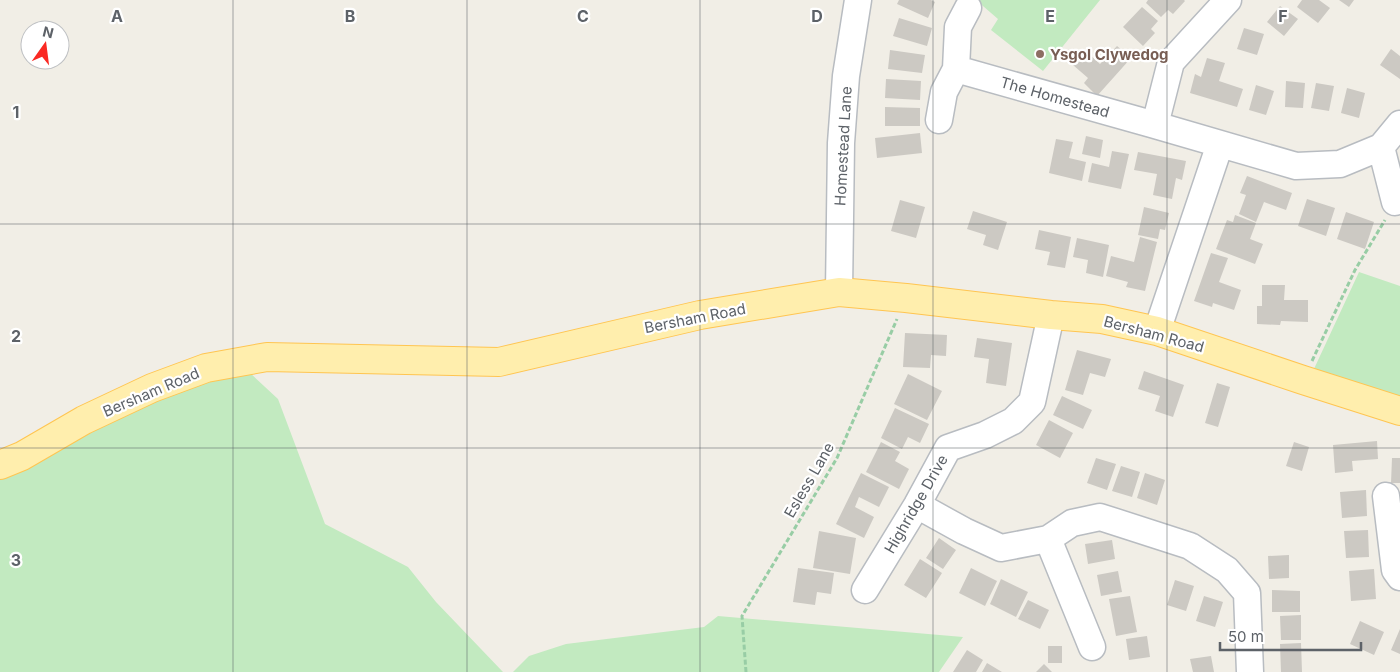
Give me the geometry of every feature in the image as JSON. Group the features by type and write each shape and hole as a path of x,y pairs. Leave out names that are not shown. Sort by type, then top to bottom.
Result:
{"main road":[{"name":"Bersham Road","path":"0,465 22,456 84,420 152,388 206,368 267,357 499,362 700,314 839,292 1102,319 1157,331 1400,411"}],"street":[{"name":"Homestead Lane","path":"839,292 841,144 846,76 858,0"},
{"path":"1155,125 1171,62 1228,0"},
{"path":"939,120 944,92 956,69 958,27 968,8"},
{"name":"The Homestead","path":"956,69 1296,166 1340,164 1381,147 1400,124"},
{"path":"1157,331 1220,144"},
{"path":"1381,147 1395,202"},
{"name":"Highridge Drive","path":"865,590 917,505 948,448 1013,421 1032,402 1051,315"},
{"path":"1386,496 1395,524 1395,570 1400,576"},
{"path":"917,505 964,531 1001,548 1048,539 1072,523 1100,517 1190,546 1227,570 1247,592 1250,672"},
{"path":"1048,539 1092,647"}],"path":[{"path":"1302,380 1355,270 1395,202"},
{"name":"Esless Lane","path":"746,672 742,616 837,458 906,298"}],"green space":[{"name":"Ysgol Clywedog","path":"976,0 1100,0 1043,71 991,30 998,19"},
{"path":"1359,272 1400,286 1400,398 1313,371"},
{"path":"249,372 278,399 325,524 408,567 436,602 503,672 0,672 0,479 32,465 110,422 156,400 202,384"},
{"path":"718,616 963,637 939,672 513,672 529,656 566,644 704,627"}],"building":[{"path":"899,0 931,0 935,2 928,18 897,4"},
{"path":"1148,0 1185,1 1173,14 1168,10 1161,17 1146,3"},
{"path":"1302,0 1319,0 1330,8 1318,23 1297,7"},
{"path":"1339,0 1354,0 1349,7"},
{"path":"1280,6 1298,19 1284,36 1267,22"},
{"path":"1142,7 1158,21 1151,29 1155,33 1143,46 1123,27"},
{"path":"899,18 932,28 927,46 893,36"},
{"path":"1244,28 1264,34 1257,55 1237,49"},
{"path":"1117,46 1131,58 1097,96 1084,83 1088,78 1073,65 1086,51 1100,64"},
{"path":"1391,49 1400,56 1400,79 1380,65"},
{"path":"890,50 925,55 922,73 888,69"},
{"path":"1207,58 1225,63 1219,81 1243,89 1237,107 1190,93 1195,74 1201,77"},
{"path":"886,79 921,81 920,100 885,98"},
{"path":"1286,81 1305,83 1303,108 1285,107"},
{"path":"1316,83 1334,86 1329,111 1311,108"},
{"path":"1256,85 1274,91 1266,115 1249,110"},
{"path":"1347,88 1365,93 1359,118 1341,113"},
{"path":"885,107 920,108 920,126 885,126"},
{"path":"920,133 922,153 877,158 875,138"},
{"path":"1086,136 1103,140 1100,158 1082,154"},
{"path":"1056,139 1073,142 1069,158 1086,162 1082,181 1049,173"},
{"path":"1112,151 1129,154 1121,189 1088,182 1092,163 1109,167"},
{"path":"1138,152 1186,161 1182,180 1176,178 1172,199 1153,195 1157,174 1134,170"},
{"path":"1247,176 1292,193 1286,210 1264,202 1256,222 1239,214 1246,195 1240,193"},
{"path":"1307,199 1335,208 1326,236 1298,226"},
{"path":"900,200 925,207 916,238 891,231"},
{"path":"1144,207 1169,213 1165,230 1160,229 1158,239 1138,235"},
{"path":"973,211 1007,222 998,250 983,245 986,235 967,229"},
{"path":"1346,212 1374,222 1365,249 1337,239"},
{"path":"1235,215 1256,223 1250,239 1263,244 1255,264 1216,249 1227,220 1233,222"},
{"path":"1039,230 1071,237 1065,268 1047,265 1050,252 1035,249"},
{"path":"1140,237 1157,242 1145,291 1126,287 1128,282 1106,276 1111,256 1134,262"},
{"path":"1077,238 1109,245 1103,277 1086,273 1088,260 1073,257"},
{"path":"1211,253 1228,258 1219,282 1241,290 1234,310 1213,303 1212,307 1194,301"},
{"path":"1262,285 1285,285 1284,300 1308,300 1308,322 1281,321 1280,325 1257,324 1257,306 1262,306"},
{"path":"905,333 947,335 946,356 931,355 930,368 903,367"},
{"path":"977,338 1012,343 1006,386 986,383 989,359 974,357"},
{"path":"1077,350 1111,359 1105,377 1090,373 1083,395 1065,390"},
{"path":"1144,371 1184,385 1173,417 1155,411 1160,396 1138,389"},
{"path":"908,374 942,391 927,420 894,404"},
{"path":"1217,383 1230,387 1218,427 1205,423"},
{"path":"1062,396 1092,410 1083,429 1053,415"},
{"path":"895,408 929,424 920,443 908,437 902,449 881,438"},
{"path":"1049,420 1073,433 1060,458 1036,445"},
{"path":"1377,441 1378,459 1352,461 1353,471 1335,473 1333,445"},
{"path":"881,442 900,452 895,461 909,469 899,489 866,472"},
{"path":"1294,442 1309,447 1302,471 1286,466"},
{"path":"1096,458 1116,464 1107,490 1087,483"},
{"path":"1392,458 1400,458 1400,483 1391,483"},
{"path":"1121,466 1140,472 1132,497 1112,491"},
{"path":"861,473 889,487 879,507 859,497 855,507 874,517 864,538 836,524"},
{"path":"1145,473 1165,480 1157,505 1137,498"},
{"path":"1366,490 1367,516 1342,518 1340,492"},
{"path":"1368,530 1369,557 1346,558 1344,531"},
{"path":"819,531 856,538 850,574 813,568"},
{"path":"939,538 956,550 943,569 926,558"},
{"path":"1112,540 1115,559 1088,564 1085,544"},
{"path":"1289,555 1289,578 1269,579 1268,556"},
{"path":"920,559 942,573 926,598 904,585"},
{"path":"798,568 834,573 831,594 817,592 815,605 793,602"},
{"path":"971,568 997,581 985,606 959,593"},
{"path":"1374,569 1376,599 1351,601 1349,571"},
{"path":"1118,571 1122,592 1101,596 1097,575"},
{"path":"1001,579 1028,592 1016,617 990,604"},
{"path":"1175,580 1194,586 1186,611 1167,605"},
{"path":"1272,590 1300,591 1300,612 1272,612"},
{"path":"1130,596 1137,632 1116,636 1109,599"},
{"path":"1204,596 1223,602 1215,627 1196,621"},
{"path":"1028,600 1049,610 1040,629 1018,619"},
{"path":"1301,615 1301,640 1281,640 1280,616"},
{"path":"1360,621 1384,632 1374,655 1350,644"},
{"path":"1400,629 1400,654 1391,650"},
{"path":"1147,636 1150,657 1129,660 1126,639"},
{"path":"1301,643 1302,672 1281,672 1280,644"},
{"path":"1048,646 1062,646 1062,663 1048,663"},
{"path":"967,650 983,660 976,672 953,672"},
{"path":"1211,656 1214,672 1193,672 1190,659"},
{"path":"987,663 1002,672 982,672"},
{"path":"1044,664 1052,672 1036,672"}],"place":[{"name":"Ysgol Clywedog","path":"1040,54"}]}
